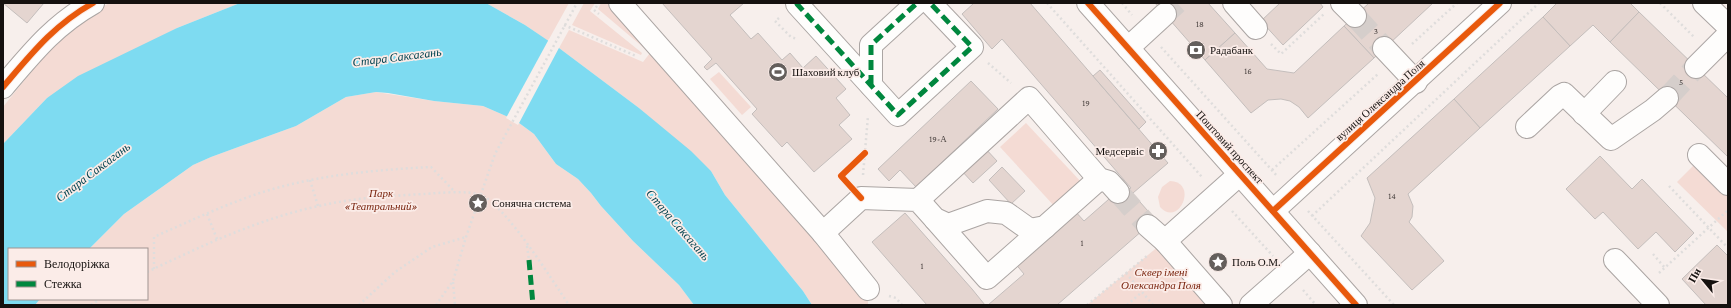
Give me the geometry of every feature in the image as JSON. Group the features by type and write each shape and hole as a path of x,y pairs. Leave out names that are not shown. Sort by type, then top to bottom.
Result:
{"street":[{"path":"3,87 45,38 67,20 93,3"},
{"path":"620,3 823,233 868,289"},
{"path":"798,3 797,4 898,115 972,47 930,3"},
{"path":"870,85 871,45 917,3"},
{"name":"Поштовий проспект","path":"1088,3 1356,305"},
{"path":"1234,3 1256,28"},
{"name":"вулиця Олександра Поля","path":"1273,211 1416,82 1500,3"},
{"path":"1704,3 1728,26"},
{"path":"1128,48 1165,14"},
{"path":"1696,67 1728,35"},
{"path":"1390,54 1416,82"},
{"path":"1584,114 1615,82"},
{"path":"1527,127 1564,94 1611,139 1653,110 1667,98"},
{"path":"823,233 862,198 918,200 1029,98 1099,179 1109,182 1118,192"},
{"path":"1699,155 1728,184"},
{"path":"1165,241 1240,174"},
{"path":"918,200 987,278 1099,179"},
{"path":"935,219 948,225 988,211 1006,213 1030,230 1045,227"},
{"path":"1148,226 1165,241 1220,305"},
{"path":"1251,305 1310,253"},
{"path":"1615,260 1658,305"}],"path":[{"path":"436,305 453,281 466,237 495,154 577,3"},
{"path":"598,3 594,10 600,15"},
{"path":"1047,3 1316,305"},
{"path":"1122,3 1312,216 1394,305"},
{"path":"1272,170 1390,54 1457,3"},
{"path":"1312,216 1539,3"},
{"path":"1256,28 1281,54 1341,11"},
{"path":"564,25 642,58"},
{"path":"972,47 983,59 1029,98"},
{"path":"863,179 870,85"},
{"path":"855,162 865,153"},
{"path":"154,268 154,237 263,192 310,180 374,170 431,167 454,192"},
{"path":"310,180 318,206"},
{"path":"1669,186 1728,248"},
{"path":"148,271 217,239 274,219 318,206 363,198 454,192 480,195 498,207 569,305"},
{"path":"1642,289 1728,210"},
{"path":"207,214 217,239"},
{"path":"359,305 395,272 432,247 466,237"},
{"path":"1087,305 1165,241"},
{"path":"527,245 529,260"},
{"path":"1653,254 1665,268"},
{"path":"1126,273 1153,305"},
{"path":"453,281 455,305"},
{"path":"1128,305 1142,292"},
{"path":"896,298 902,305"}],"green space":[{"path":"109,3 240,3 177,28 47,98 3,144 3,107 59,37"},
{"path":"486,3 569,3 548,41 525,25"},
{"path":"584,3 595,3 590,11 642,53 641,55 572,25"},
{"path":"601,3 616,3 868,294 868,305 812,305 803,291 725,195 711,171 639,108 559,48 569,30 643,62 650,53 598,9"},
{"path":"719,72 751,107 742,115 710,79"},
{"name":"Парк «Театральний»","path":"376,92 434,101 483,106 515,120 534,134 556,164 578,179 633,241 679,285 694,305 35,305 39,300 148,300 148,248 90,248 124,214 193,165 296,126 346,97"},
{"path":"1026,123 1083,184 1056,208 1000,147"},
{"path":"1696,163 1728,195 1728,232 1677,182"},
{"path":"1170,181 1179,183 1183,188 1185,195 1183,202 1174,212 1167,212 1160,207 1158,197 1162,187"},
{"name":"Сквер імені Олександра Поля","path":"1165,241 1221,305 1087,305"}],"water":[{"name":"Стара Саксагань","path":"240,3 486,3 525,25 559,48 639,108 691,151 711,171 725,195 803,291 812,305 694,305 679,285 633,241 578,179 556,164 534,134 515,120 483,106 434,101 376,92 346,97 296,126 193,165 124,214 90,248 8,248 8,300 39,300 35,305 3,305 3,144 47,98 78,76 177,28"}],"pier":[{"path":"549,39 560,46 518,125 506,118"}],"building":[{"path":"3,3 44,3 27,23"},
{"path":"662,3 744,3 730,15 751,39 758,33 782,60 790,53 803,68 816,56 846,89 836,98 850,115 839,125 852,139 814,172 787,142 782,147 752,114 757,109 716,63 707,70 704,67 712,59"},
{"path":"974,3 1030,3 1168,163 1133,193 1129,189 1131,188 1002,39 992,49 962,14"},
{"path":"1155,3 1208,3 1235,33 1205,60"},
{"path":"1280,3 1320,3 1323,7 1283,45 1261,21"},
{"path":"1369,3 1433,3 1374,58 1344,26"},
{"path":"1557,3 1630,3 1639,12 1610,42 1593,25 1570,46 1543,17"},
{"path":"1639,12 1728,98 1728,157 1610,42"},
{"path":"1543,17 1570,46 1480,128 1454,99"},
{"path":"1344,26 1374,58 1308,118 1299,107 1290,101 1281,99 1268,100 1251,113 1205,60 1235,33 1267,69 1294,73"},
{"path":"1100,70 1146,122 1139,129 1093,76"},
{"path":"971,81 998,109 916,187 900,170 889,181 878,169"},
{"path":"1454,99 1480,128 1408,194 1413,206 1412,217 1409,222 1444,261 1412,290 1361,236 1370,223 1375,198 1367,178"},
{"path":"984,147 997,161 973,183 960,169"},
{"path":"1600,156 1632,189 1642,179 1694,233 1675,252 1656,232 1638,249 1603,212 1595,219 1566,189"},
{"path":"1002,167 1025,191 1011,204 989,180"},
{"path":"1125,185 1155,219 1143,230 1057,305 988,305 1024,274 1014,262 1074,210 1084,221"},
{"path":"905,213 985,305 927,305 872,242"},
{"path":"1717,245 1728,256 1728,305 1706,305 1682,279"}],"tunnel":[{"path":"1165,14 1177,3"},
{"path":"1355,16 1384,48"},
{"path":"1667,98 1696,67"},
{"path":"1118,192 1148,226"}],"marked path":[{"path":"798,3 797,4 898,115 972,47 930,3"},
{"path":"871,85 871,45 917,3"},
{"path":"529,260 533,305"}],"cycle path":[{"path":"3,87 44,40 55,30 93,3"},
{"path":"1088,3 1356,305"},
{"path":"1273,211 1500,3"},
{"path":"861,198 841,176 865,153"}],"place":[{"name":"Радабанк","path":"1196,50"},
{"name":"Шаховий клуб","path":"778,72"},
{"name":"Медсервіс","path":"1158,151"},
{"name":"Сонячна система","path":"478,203"},
{"name":"Поль О.М.","path":"1218,262"}]}
